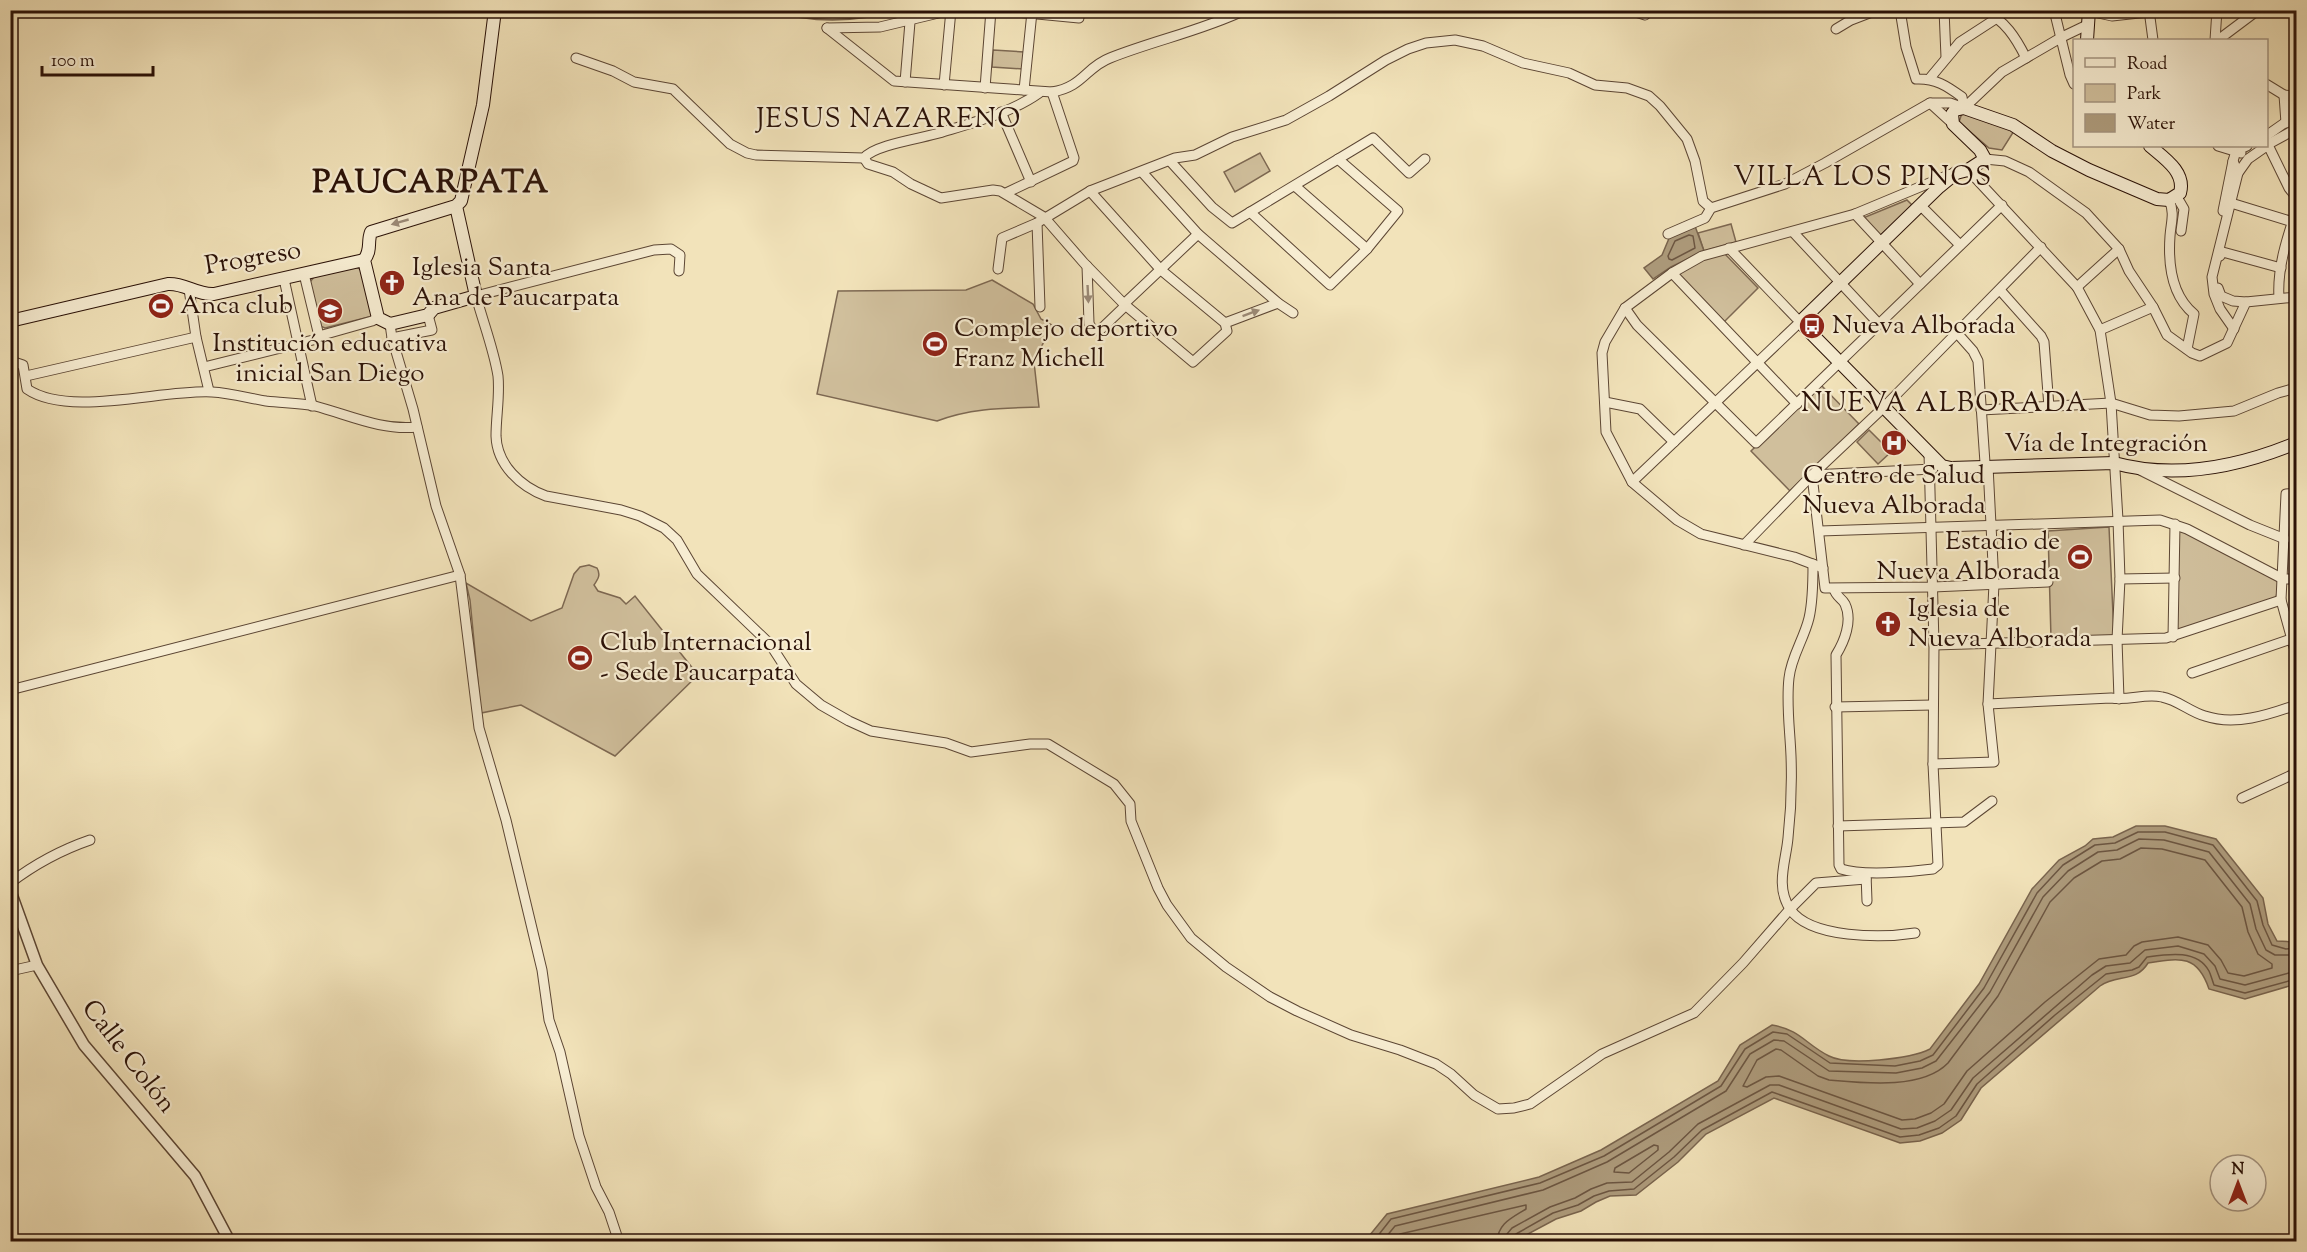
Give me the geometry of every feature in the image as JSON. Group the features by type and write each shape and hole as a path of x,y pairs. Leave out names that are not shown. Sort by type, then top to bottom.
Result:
{"main road":[{"path":"456,206 476,296 434,308 428,315 390,324 378,318 364,260 370,249 371,232 456,206 460,201 483,105 495,10"},
{"path":"2087,39 2089,11"},
{"path":"1942,465 1800,322 1921,206 1962,171 1985,159 1980,150 1953,124 1952,114 1955,110 1964,108 2013,125 2052,151 2089,170 2157,199 2173,198 2181,189 2178,175 2172,165 2151,147"},
{"name":"Progreso","path":"10,321 168,284 178,283 189,289 214,294 364,260"},
{"name":"Vía de Integración","path":"1942,465 1951,468 2114,463 2138,469 2174,471 2227,465 2256,458 2296,442"}],"street":[{"path":"831,10 864,10"},
{"path":"944,85 951,10 911,16 880,27 827,28 892,80 944,85 1024,90 1039,93 1072,87 1109,58 1219,23 1245,10"},
{"path":"985,88 993,10 1079,18"},
{"path":"1629,10 1645,15"},
{"path":"1836,29 1876,10"},
{"path":"1900,10 1906,47 1916,79 1930,78 1950,87 1962,97 1964,108"},
{"path":"1944,10 1946,57"},
{"path":"1983,10 1997,18 2015,36 2026,58"},
{"path":"2054,10 2073,82"},
{"path":"2089,11 2112,16 2166,10"},
{"path":"2216,39 2217,10"},
{"path":"2217,39 2258,10"},
{"path":"1024,90 1032,12"},
{"path":"2149,12 2154,39"},
{"path":"905,82 911,16"},
{"path":"1930,78 1960,42 1997,18"},
{"path":"1964,108 2002,72 2087,25"},
{"path":"998,269 1002,238 1041,220 1090,191 1170,161 1195,155 1232,137 1286,120 1408,49 1426,43 1455,40 1483,46 1523,63 1569,73 1595,85 1627,88 1649,96 1687,139 1695,161 1703,201 1711,208"},
{"path":"576,58 634,82 673,89 730,144 747,153 864,158"},
{"path":"2268,85 2284,95 2296,96"},
{"path":"1006,193 1073,161 1074,158 1052,92"},
{"path":"864,158 868,153 878,149 938,133 1001,112 1026,102 1039,93"},
{"path":"2284,95 2286,123"},
{"path":"1668,234 1705,218 1711,208 1785,184 1930,103 1950,103 1964,108"},
{"path":"1930,103 1953,124"},
{"path":"1001,112 1030,182"},
{"path":"2268,139 2296,115"},
{"path":"2268,140 2296,129"},
{"path":"1170,161 1212,207 1232,223 1374,138 1409,173 1425,159"},
{"path":"2268,142 2289,188 2296,197"},
{"path":"2220,147 2235,156 2238,173"},
{"path":"2235,329 2220,309 2214,294 2211,262 2235,156 2246,147"},
{"path":"2235,156 2256,147"},
{"path":"2212,271 2238,173 2260,147"},
{"path":"864,158 868,164 893,172 911,184 941,198 993,190 1006,193 1041,220 1124,304 1193,362 1227,331 1225,323 1161,270 1090,191"},
{"path":"1250,212 1330,285 1367,249 1398,211 1338,159"},
{"path":"1985,159 2005,161 2039,178 2086,213 2119,249 2129,272 2153,307 2167,335 2187,349 2200,356 2227,343 2246,302"},
{"path":"1823,568 1701,534 1677,520 1632,482 1606,432 1602,353 1605,342 1625,308 1672,273 1702,256 1855,214 1962,171 2002,205 2077,287 2100,330 2111,403 2118,520 2119,699"},
{"path":"1142,172 1198,234 1278,303 1293,313"},
{"path":"1295,186 1367,249"},
{"path":"2173,198 2184,209 2181,231"},
{"path":"2173,198 2174,210 2169,249 2171,273 2183,302 2194,314 2187,349"},
{"path":"2231,203 2293,222"},
{"path":"1625,308 1637,325 1756,443 2002,205"},
{"path":"1921,206 1960,245"},
{"path":"2279,298 2278,282 2293,234 2296,211"},
{"path":"1855,214 1920,284"},
{"path":"1040,307 1041,220"},
{"path":"1793,232 1880,324"},
{"path":"1087,266 1091,328 1099,331 1198,234"},
{"path":"1744,545 1812,475 1958,333 2041,247"},
{"path":"1632,482 1800,322 1729,248"},
{"path":"679,271 680,255 671,249 654,249 476,296 498,379 497,444 504,463 524,485 546,496 621,510 640,516 664,528 677,540 697,574 770,644 796,684 821,705 849,721 871,731 935,741 971,752 1030,744 1048,744 1114,784 1130,804 1131,821 1167,906 1191,938 1217,960 1245,981 1297,1011 1352,1035 1436,1064 1474,1095 1500,1109 1530,1104 1545,1096 1602,1054 1694,1013 1816,883 1933,869 1938,865 1933,764 1934,645 1929,453"},
{"path":"2077,287 2119,249"},
{"path":"2219,250 2281,268"},
{"path":"2219,250 2218,276 2221,296 2233,301 2246,302 2296,297"},
{"path":"1672,273 1797,404"},
{"path":"304,274 319,336"},
{"path":"284,279 312,406"},
{"path":"189,289 196,337 209,392"},
{"path":"2000,290 2044,342 2049,407"},
{"path":"1225,323 1278,303"},
{"path":"2100,330 2153,307"},
{"path":"392,338 432,330 428,315"},
{"path":"204,367 317,339 319,336 378,318"},
{"path":"390,324 436,506 460,575 479,728 506,820 542,970 549,1020 560,1052 579,1137 596,1187 609,1212 619,1242"},
{"path":"1933,764 1994,762 1988,704 1994,584 1988,466 1985,463 1978,361 1958,333"},
{"path":"26,376 196,337"},
{"path":"10,359 23,365 27,389 38,396 95,402 209,392 312,406 400,429 417,427"},
{"path":"1981,410 2111,403 2150,416 2179,416 2234,411 2296,388"},
{"path":"1605,402 1640,409 1674,442"},
{"path":"1812,475 1929,470 1942,465"},
{"path":"2138,469 2250,525 2284,539"},
{"path":"1812,475 1820,531 1823,584 1826,588 1834,590 2048,582"},
{"path":"2296,493 2286,494 2281,600 2294,638 2296,654"},
{"path":"1820,531 2160,520 2175,524 2283,579 2296,579"},
{"path":"2173,637 2175,524"},
{"path":"1813,564 1809,617 1789,676 1791,759 1788,838 1781,884 1790,909 1804,922 1841,933 1872,935 1915,933"},
{"path":"10,690 460,575"},
{"path":"2120,579 2175,578"},
{"path":"1834,590 1835,595 1845,602 1847,610 1846,635 1836,656 1839,865 1841,869 1866,876"},
{"path":"1934,645 2173,637 2281,600"},
{"path":"2192,673 2294,638"},
{"path":"1988,704 2119,699 2151,695 2163,697 2205,716 2223,719 2264,716 2296,705"},
{"path":"1835,707 1933,705"},
{"path":"2242,798 2296,772"},
{"path":"1838,826 1964,822 1992,801"},
{"path":"10,883 65,848 90,840"},
{"path":"1866,876 1867,901"},
{"name":"Calle Colón","path":"10,891 37,966 84,1045 195,1176 230,1242"},
{"path":"10,971 37,966"}],"green space":[{"path":"993,50 1024,52 1023,69 992,67"},
{"path":"1962,113 2014,131 2002,150 1989,148 1959,122"},
{"path":"1260,153 1270,171 1235,192 1224,172"},
{"path":"1907,200 1912,205 1880,236 1863,218"},
{"path":"1731,224 1736,242 1704,251 1698,233"},
{"path":"1724,253 1758,288 1724,322 1678,274 1704,259"},
{"path":"356,267 362,270 373,316 325,328 320,326 310,282 314,277"},
{"name":"Complejo deportivo Franz Michell","path":"992,280 1033,304 1041,319 1052,325 1034,362 1039,407 975,411 937,421 817,394 838,291 966,290"},
{"path":"1820,384 1859,424 1790,491 1751,451"},
{"path":"1869,430 1891,452 1878,464 1857,442"},
{"name":"Estadio de Nueva Alborada","path":"2109,527 2114,636 2051,638 2048,531"},
{"path":"2179,529 2279,581 2276,598 2176,631"},
{"name":"Club Internacional - Sede Paucarpata","path":"589,565 598,570 598,577 594,585 598,591 620,598 626,604 635,596 698,675 615,756 521,705 481,713 470,600 466,583 531,621 562,608 574,574 580,567"}],"water":[{"path":"1695,226 1704,251 1671,267 1653,279 1644,268 1662,255 1670,236"},
{"path":"2136,826 2165,826 2216,839 2263,898 2268,924 2277,941 2296,942 2296,984 2245,999 2209,989 2199,969 2186,961 2169,960 2148,963 2132,976 2106,982 2100,986 1981,1088 1961,1120 1942,1133 1920,1141 1900,1143 1774,1098 1706,1134 1678,1162 1636,1195 1610,1196 1581,1211 1556,1219 1515,1241 1365,1241 1387,1214 1539,1177 1601,1150 1718,1081 1740,1045 1772,1025 1790,1030 1829,1056 1850,1061 1908,1056 1930,1049 1979,984 2032,889 2059,860 2093,839 2113,837"}],"waterway":[{"path":"769,10 793,16 830,20 855,19 900,10"}],"place":[{"name":"Iglesia Santa Ana de Paucarpata","path":"392,283"},
{"name":"Anca club","path":"161,306"},
{"name":"Institución educativa inicial San Diego","path":"330,311"},
{"name":"Nueva Alborada","path":"1812,326"},
{"name":"Complejo deportivo Franz Michell","path":"935,344"},
{"name":"Centro de Salud Nueva Alborada","path":"1894,443"},
{"name":"Estadio de Nueva Alborada","path":"2080,557"},
{"name":"Iglesia de Nueva Alborada","path":"1888,624"},
{"name":"Club Internacional - Sede Paucarpata","path":"580,658"}],"district":[{"name":"JESUS NAZARENO","path":"889,120"},
{"name":"VILLA LOS PINOS","path":"1863,178"},
{"name":"PAUCARPATA","path":"431,184"},
{"name":"NUEVA ALBORADA","path":"1945,404"}]}
